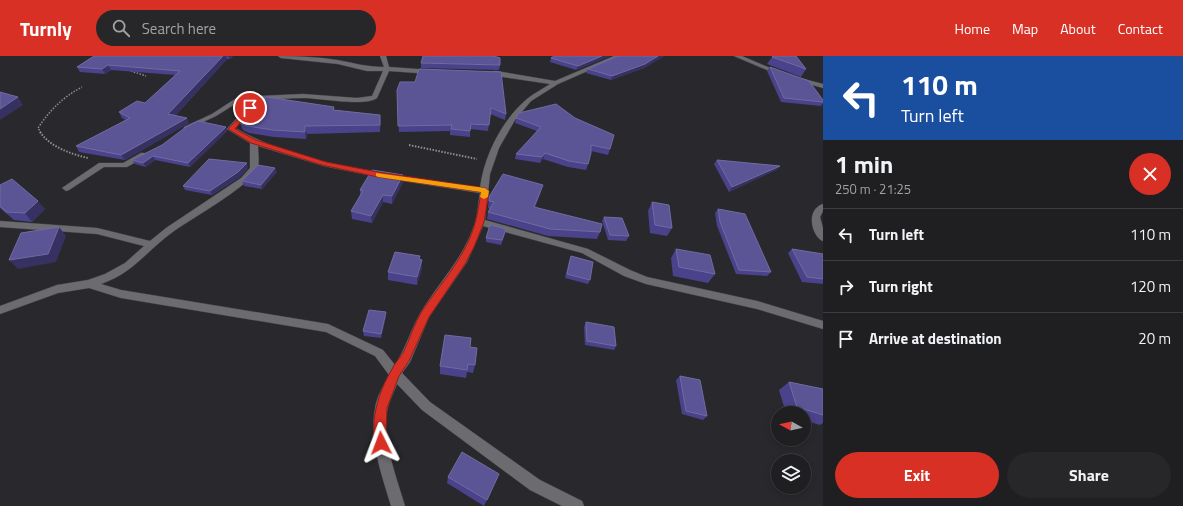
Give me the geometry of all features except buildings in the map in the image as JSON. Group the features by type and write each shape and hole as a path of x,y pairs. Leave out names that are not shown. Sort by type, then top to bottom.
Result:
{"street":[{"path":"281,56 338,62 366,69 438,73"},
{"path":"180,132 197,122 214,115 238,99 303,96 357,100 374,98 383,81 387,69 383,56"},
{"path":"398,506 383,454 380,432 381,408 394,374 406,358 425,315 462,262 480,222 490,162 495,148 512,119 529,100 556,83 619,56"},
{"path":"737,56 785,75"},
{"path":"482,73 496,73 556,83"},
{"path":"791,78 810,84 823,86"},
{"path":"259,97 231,129 254,142 324,164 378,175 485,191"},
{"path":"0,310 57,289 89,284 128,266 169,230 244,180 254,168 254,142"},
{"path":"66,188 102,165 124,165 153,150"},
{"path":"823,207 818,209 815,214 815,220 823,238"},
{"path":"480,222 585,251 602,258 627,273 646,280 757,305 823,325"},
{"path":"0,224 97,231 152,245"},
{"path":"89,284 121,294 328,328 379,353 394,374 426,406 535,485 577,506"}],"path":[{"path":"124,69 146,76"},
{"path":"82,87 67,94 55,106 38,128 52,144 79,157 94,159"},
{"path":"409,145 490,162"}],"slow traffic":[{"path":"378,175 485,191 484,197"}],"route":[{"path":"250,108 231,129 254,142 294,153 324,164 378,175 485,191 480,222 470,247 462,262 425,315 406,358 394,374 381,408 381,443"}]}
